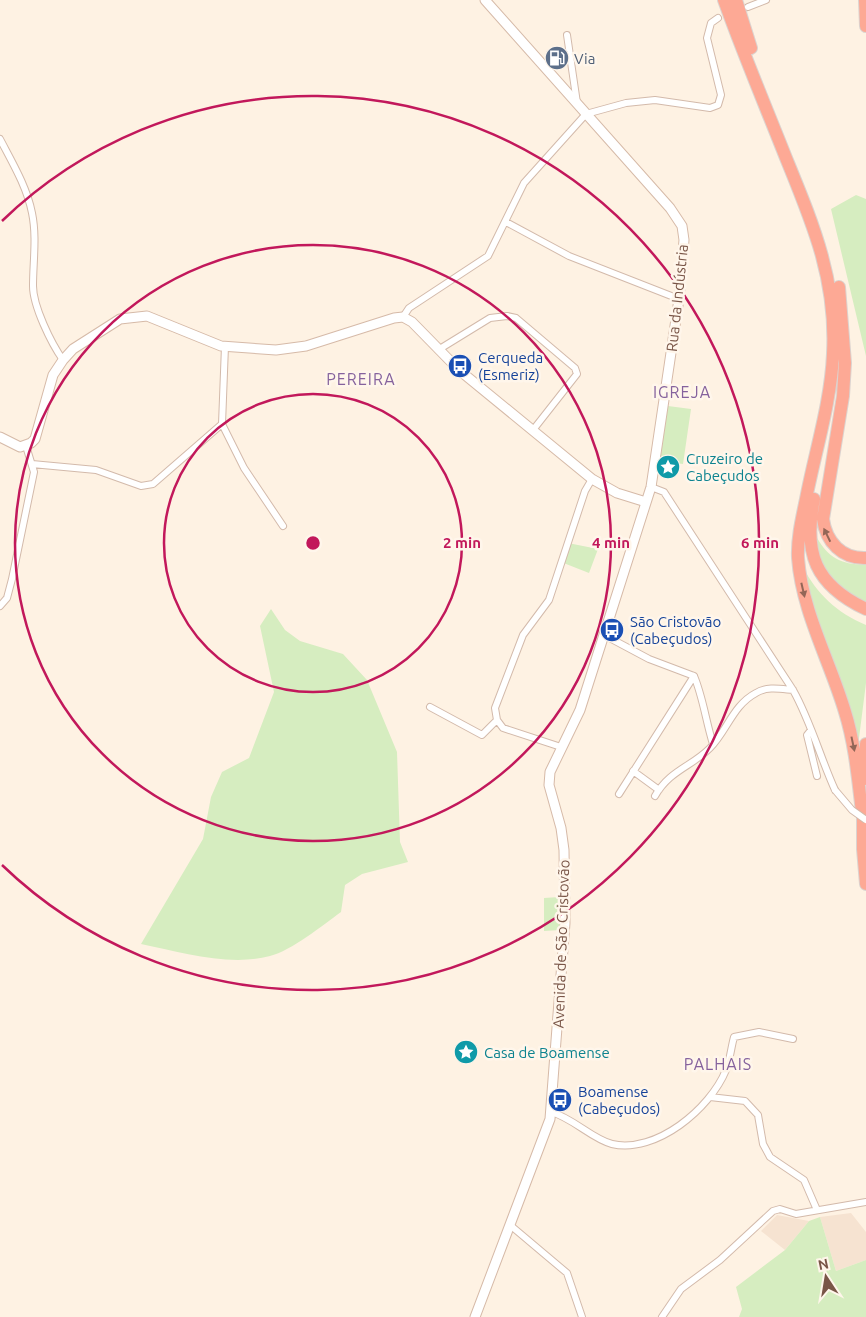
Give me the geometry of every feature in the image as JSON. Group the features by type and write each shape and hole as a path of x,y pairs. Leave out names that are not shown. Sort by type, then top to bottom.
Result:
{"highway":[{"path":"722,0 814,228 831,289 834,317 833,356 828,392 800,526 798,557 802,588 846,712 864,816"},
{"path":"730,0 746,35 829,247 842,307 845,363 843,396 823,519 828,538 838,550 847,555 866,558"},
{"path":"736,0 746,35"},
{"path":"865,0 866,26"},
{"path":"842,307 842,340 837,381 812,508 809,537 814,561 822,577 834,590 866,613"},
{"path":"808,490 804,548 814,576 832,596 866,613"},
{"path":"866,744 864,816 866,884"}],"street":[{"name":"Rua da Indústria","path":"485,0 670,208 682,226 684,240 679,298 651,487"},
{"path":"748,7 766,0"},
{"path":"403,317 409,308 488,256 524,183 586,114 626,103 655,100 710,108 718,105 721,95 707,38 710,23 718,18"},
{"path":"567,34 578,104"},
{"path":"0,139 20,177 32,213 36,260 33,288 49,340 63,360"},
{"path":"506,222 569,256 679,298"},
{"path":"31,461 35,439 53,375 73,349 120,319 147,316 181,332 225,346 276,350 306,346 394,318 403,317 412,322 438,350 592,479 617,493 646,502"},
{"path":"438,350 490,318 503,316 516,318 575,368 577,374 533,430"},
{"path":"225,346 222,424 244,468 283,526"},
{"path":"31,461 96,470 141,486 153,484 222,424"},
{"path":"0,437 13,445 26,446 35,439"},
{"path":"0,606 7,598 12,580 34,472 26,446"},
{"path":"561,747 503,728 497,720 495,708 523,635 548,600 585,491 592,479"},
{"path":"651,487 664,492 793,690 805,711 835,790 852,810 864,816"},
{"name":"Avenida de São Cristovão","path":"475,1317 551,1112 565,923 562,828 549,785 550,772 580,710 651,487"},
{"path":"604,635 649,659 694,676 699,687 704,717 713,744"},
{"path":"620,794 632,771 694,676"},
{"path":"632,771 657,793 668,777 710,749 740,703 752,695 770,689 793,690"},
{"path":"430,708 482,735 497,720"},
{"path":"811,730 807,736 817,776"},
{"path":"551,1112 563,1116 610,1143 628,1146 652,1141 688,1120 710,1097 726,1070 734,1037 759,1032 793,1039"},
{"path":"710,1097 745,1101 758,1114 763,1144 770,1157 804,1180 817,1210"},
{"path":"662,1317 681,1289 720,1260 773,1211 780,1209 796,1214 866,1202"},
{"path":"510,1224 567,1274 582,1317"}],"shaded area":[{"path":"851,1213 866,1232 866,1260 836,1271 820,1217"},
{"path":"777,1215 809,1221 785,1250 761,1231"}],"green space":[{"path":"856,195 866,199 866,356 831,209"},
{"path":"668,406 691,409 683,464 660,461"},
{"path":"815,534 829,554 835,558 849,563 866,564 866,603 836,583 824,568"},
{"path":"568,543 598,549 589,573 561,562"},
{"path":"802,566 821,594 829,602 855,620 866,625 866,683 858,746 807,589"},
{"path":"271,609 285,630 300,641 343,654 367,680 397,752 400,842 408,862 362,874 345,885 341,912 297,943 270,956 238,960 222,959 141,944 203,839 211,797 222,772 249,758 274,692 260,626"},
{"path":"559,897 560,930 544,931 544,898"},
{"path":"820,1217 836,1271 866,1260 866,1317 739,1317 742,1309 736,1287 785,1250 809,1221"}],"place":[{"name":"Via","path":"557,58"},
{"name":"Cerqueda (Esmeriz)","path":"460,366"},
{"name":"Cruzeiro de Cabeçudos","path":"668,467"},
{"name":"São Cristovão (Cabeçudos)","path":"612,630"},
{"name":"Casa de Boamense","path":"466,1052"},
{"name":"Boamense (Cabeçudos)","path":"560,1100"}],"district":[{"name":"PEREIRA","path":"361,379"},
{"name":"IGREJA","path":"682,392"},
{"name":"PALHAIS","path":"718,1064"}]}
